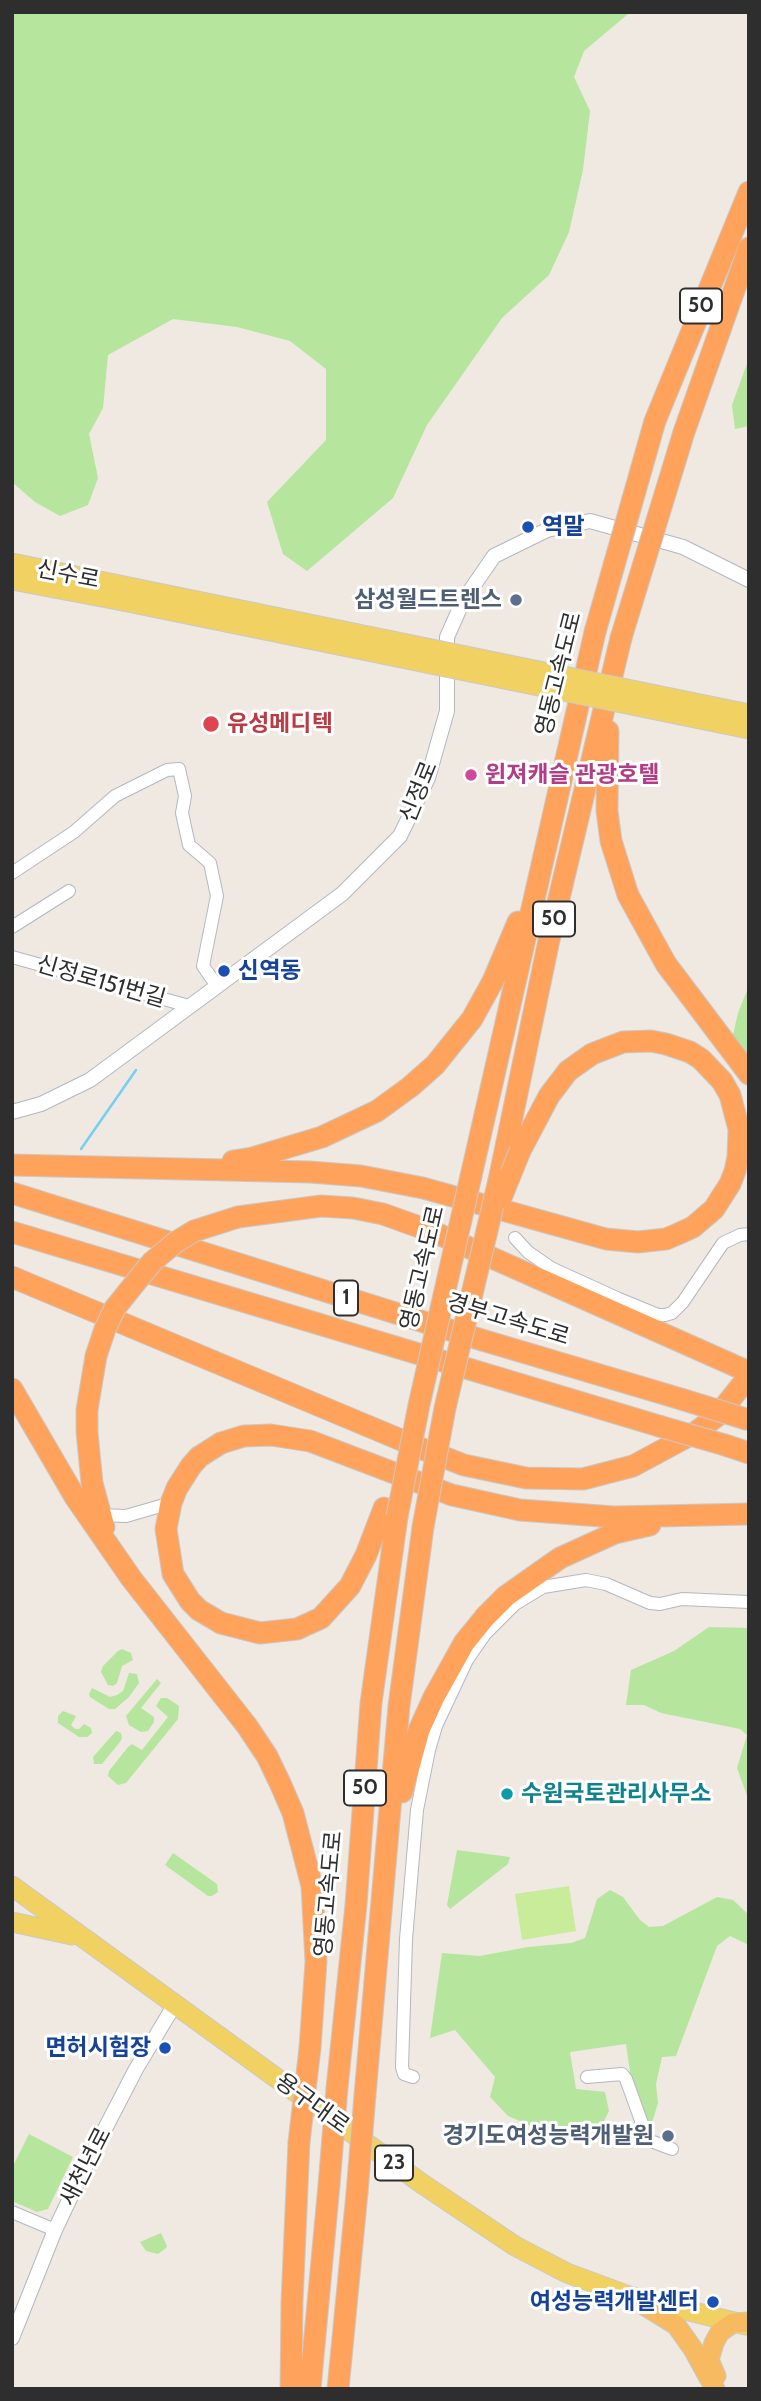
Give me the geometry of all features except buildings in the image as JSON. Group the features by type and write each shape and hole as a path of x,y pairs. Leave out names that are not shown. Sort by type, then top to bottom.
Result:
{"highway":[{"name":"영동고속도로","path":"310,2389 390,1513 419,1405 595,632 655,421 749,192"},
{"name":"50","path":"338,2389 399,1706 423,1527 445,1408 499,1180 549,940 615,660 684,432 749,248"},
{"path":"615,660 608,734 607,798 611,841 618,869 639,918 666,964 746,1072"},
{"path":"141,1169 253,1158 288,1149 348,1126 377,1111 410,1087 435,1065 472,1019 493,981 543,858"},
{"path":"12,1166 310,1172 361,1176 423,1188 606,1239 638,1242 666,1239 693,1227 714,1209 735,1171 739,1129 730,1095 713,1069 690,1052 650,1041 623,1042 592,1054 568,1071 548,1096 520,1151 482,1245"},
{"name":"경부고속도로","path":"12,1193 472,1337 749,1420"},
{"path":"12,1277 425,1450 464,1465 526,1478 583,1479 633,1466 696,1432 717,1416 749,1374 436,1233 383,1214 353,1208 321,1206 238,1217 194,1231 152,1262 115,1308 105,1329 96,1356 87,1410 92,1483 100,1515 115,1554 131,1578"},
{"name":"1","path":"12,1232 749,1453"},
{"path":"12,1389 75,1497 131,1578 247,1726 267,1756 293,1813 312,1886 316,1962 310,2048 299,2142 291,2389"},
{"path":"390,1513 358,1572 332,1608 321,1618 297,1629 260,1633 233,1628 209,1617 190,1601 173,1574 166,1530 171,1503 186,1472 209,1450 233,1438 271,1435 310,1441 452,1495 508,1508 577,1515 749,1514"},
{"path":"383,1875 407,1768 419,1730 450,1665 485,1617 506,1596 535,1574 587,1544 615,1533 700,1516"},
{"path":"629,2296 676,2325 715,2389"},
{"path":"723,2389 709,2360 713,2343 720,2332 744,2324"}],"main road":[{"name":"신수로","path":"12,563 124,594"},
{"name":"신수로","path":"12,580 124,594"},
{"path":"124,594 749,714"},
{"path":"124,594 749,729"},
{"name":"용구대로","path":"12,1886 421,2183 515,2246 567,2273 629,2296 744,2324"},
{"path":"12,1922 56,1930 86,1940"}],"street":[{"name":"신정로","path":"12,1112 41,1104 90,1080 342,894 400,836 428,778 447,711 447,637 463,601 494,556 547,530 590,521 683,547 749,580"},
{"path":"12,873 74,832 115,796 167,770 179,769 185,796 182,813 188,845 210,863 217,896 203,966 217,986"},
{"path":"12,927 69,891"},
{"name":"신정로151번길","path":"12,957 189,1006"},
{"path":"515,1238 528,1252 569,1277 651,1312 665,1315 672,1313 683,1302 723,1243 749,1234"},
{"path":"100,1515 126,1516 171,1503"},
{"path":"413,2077 404,2074 402,2067 406,1939 417,1810 436,1726 467,1660 485,1634 515,1604 543,1587 586,1580 606,1584 650,1603 660,1604 682,1599 749,1602"},
{"name":"새천년로","path":"12,2338 55,2231 136,2069 175,2004"},
{"path":"587,2077 622,2074 648,2140 672,2149"},
{"path":"12,2213 55,2231"}],"green space":[{"path":"12,12 633,12 584,51 574,77 590,111 583,170 569,232 549,275 502,318 427,425 393,498 307,571 283,554 267,502 326,440 326,369 290,341 237,327 173,319 108,355 103,408 89,434 98,478 88,505 60,516 35,502 12,482"},
{"path":"749,358 749,426 735,429 732,405"},
{"path":"749,989 749,1064 732,1039"},
{"path":"709,1627 749,1628 749,1801 737,1768 747,1735 740,1729 661,1713 644,1705 626,1705 631,1670 674,1651"},
{"path":"122,1649 131,1653 133,1660 122,1666 117,1683 108,1685 101,1672 103,1666"},
{"path":"129,1673 137,1674 139,1683 129,1697 115,1709 109,1709 90,1697 92,1688 110,1697 117,1695 123,1691"},
{"path":"157,1679 161,1683 141,1708 154,1717 154,1722 148,1731 141,1732 129,1725 126,1716"},
{"path":"161,1698 167,1698 179,1706 178,1719 126,1783 118,1785 108,1776 109,1771 132,1744 142,1750 168,1717 156,1706"},
{"path":"63,1711 76,1716 71,1725 75,1729 84,1724 91,1728 92,1733 87,1737 79,1737 58,1723 58,1716"},
{"path":"116,1731 121,1733 120,1742 102,1764 94,1764 93,1757"},
{"path":"457,1850 510,1857 508,1864 450,1909 447,1905"},
{"path":"173,1853 217,1884 218,1892 208,1896 165,1865"},
{"path":"569,1886 576,1931 522,1940 515,1894"},
{"path":"610,1890 623,1897 640,1920 649,1927 663,1926 717,1897 733,1900 749,1915 749,1945 730,1936 717,1946 676,2056 662,2057 656,2084 658,2103 650,2129 631,2079 626,2044 570,2052 576,2089 605,2092 609,2111 601,2127 576,2126 555,2136 508,2116 490,2097 495,2077 455,2030 430,2038 442,1953 480,1956 528,1947 571,1943 585,1938 597,1899"},
{"path":"29,2134 73,2157 48,2209 37,2212 12,2201 12,2168"},
{"path":"161,2233 166,2248 158,2254 146,2251 140,2242"}],"waterway":[{"path":"81,1149 136,1070"}],"place":[{"name":"역말","path":"528,527"},
{"name":"삼성월드트렌스","path":"516,600"},
{"name":"유성메디텍","path":"211,724"},
{"name":"윈져캐슬 관광호텔","path":"471,775"},
{"name":"신역동","path":"224,971"},
{"name":"수원국토관리사무소","path":"507,1794"},
{"name":"면허시험장","path":"165,2048"},
{"name":"경기도여성능력개발원","path":"668,2136"},
{"name":"여성능력개발센터","path":"713,2302"}]}
